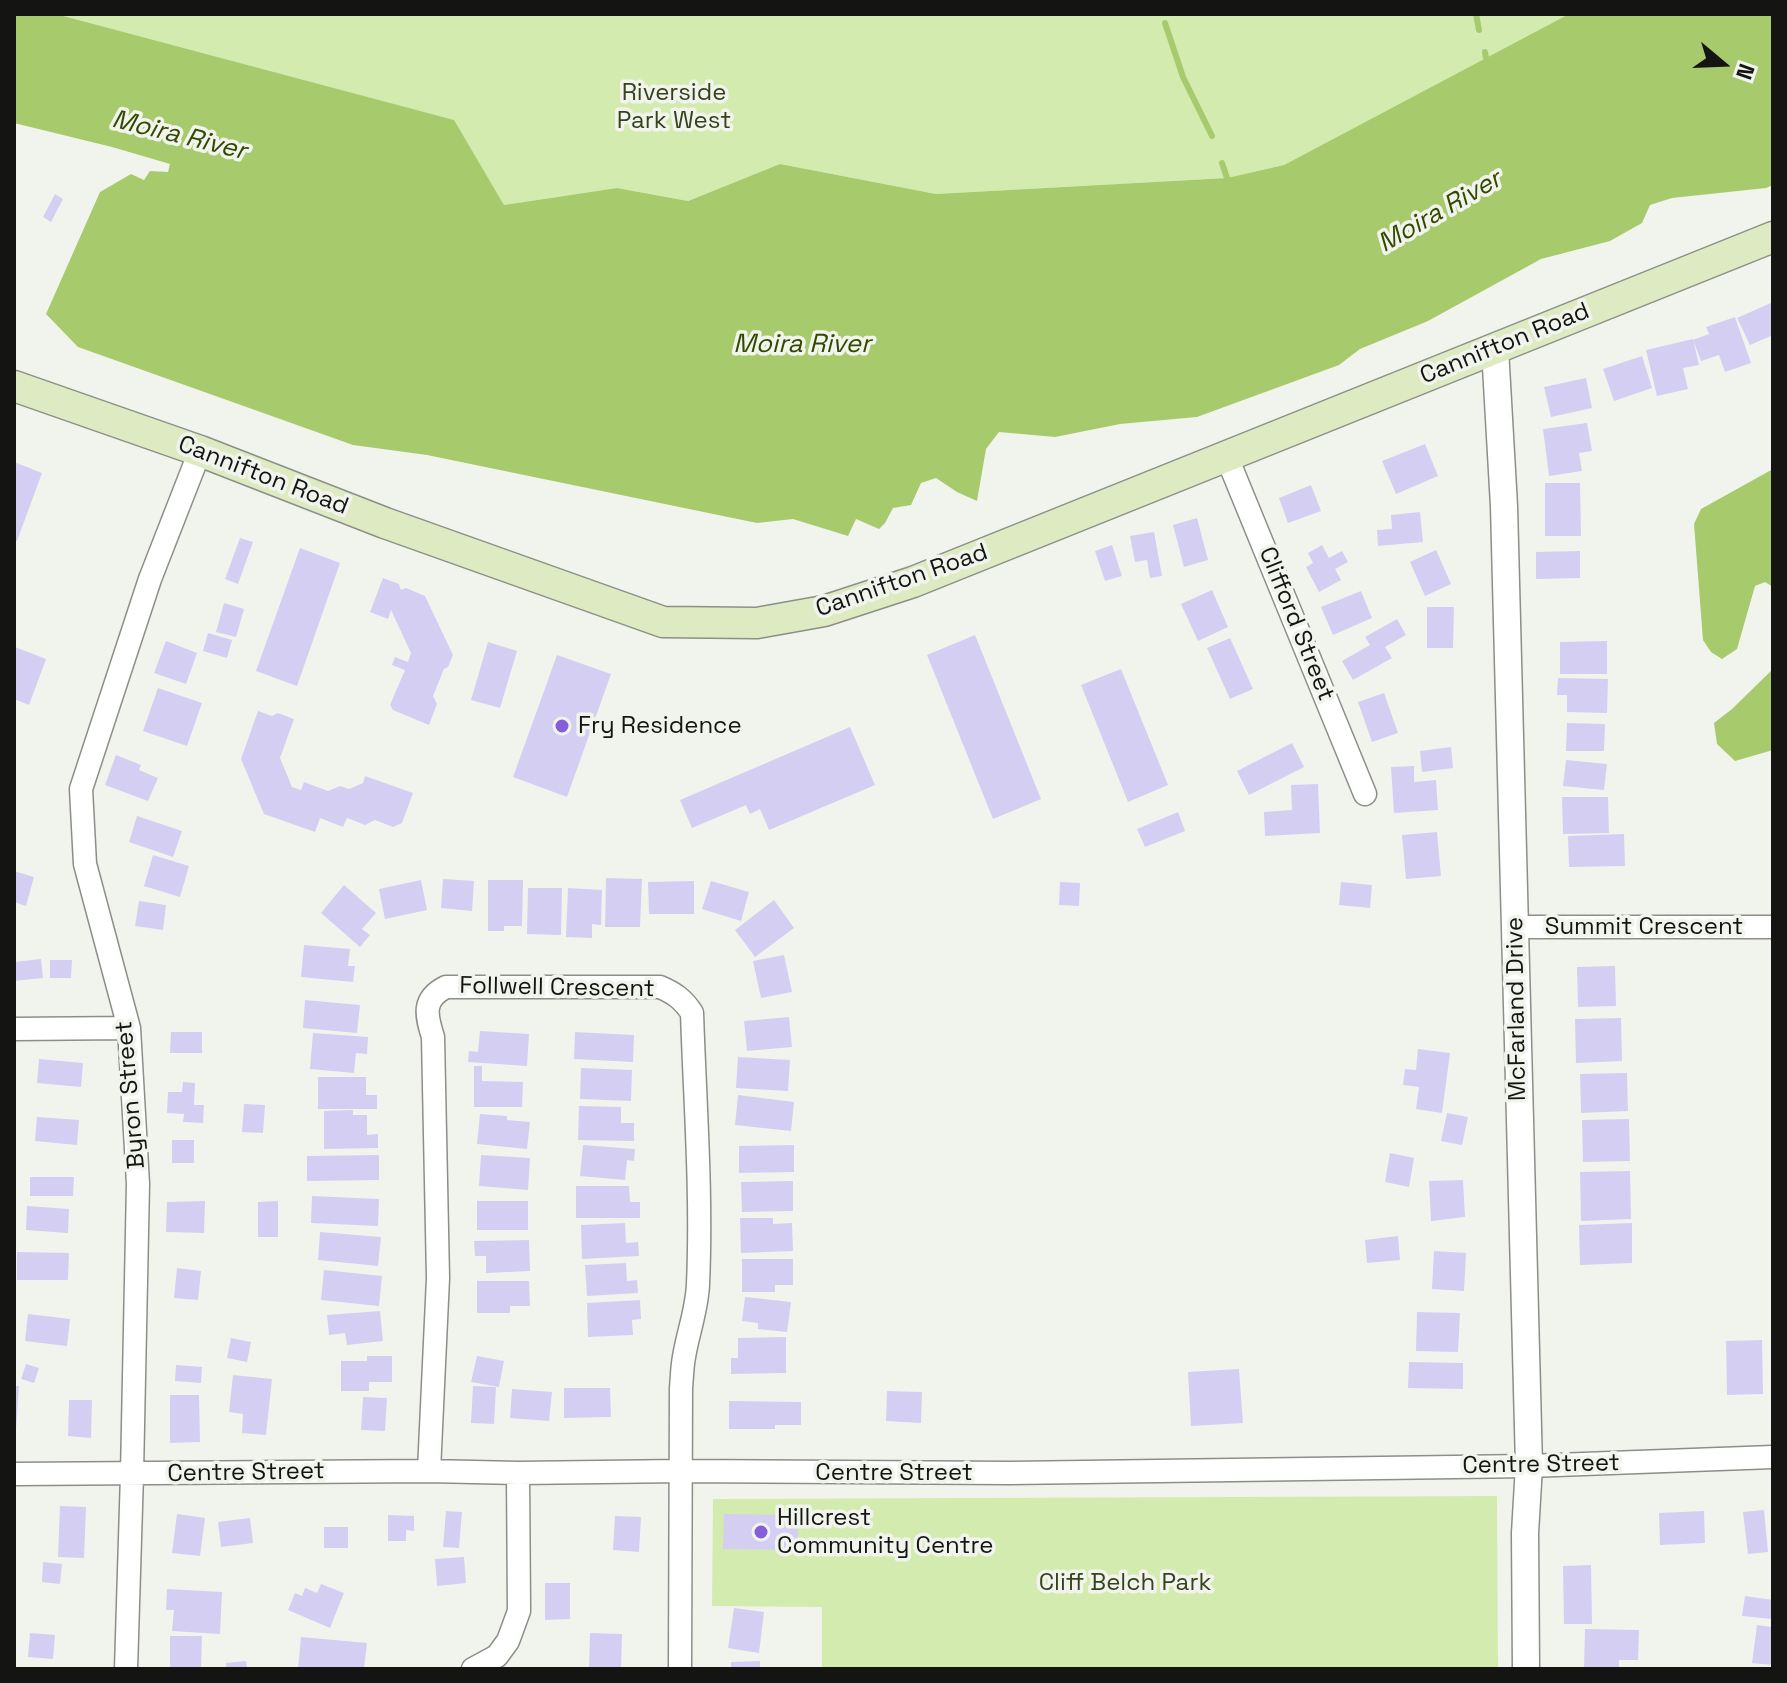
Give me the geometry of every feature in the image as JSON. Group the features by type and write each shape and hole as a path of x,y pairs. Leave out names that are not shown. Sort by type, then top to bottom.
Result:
{"main road":[{"name":"Cannifton Road","path":"14,386 200,451 385,523 663,622 757,623 824,611 913,582 1773,237"}],"street":[{"name":"McFarland Drive","path":"1495,349 1504,506 1529,1466 1525,1533 1526,1669"},
{"name":"Byron Street","path":"126,1669 138,1184 129,1028 85,864 81,789 150,579 200,451"},
{"name":"Clifford Street","path":"1226,455 1365,794"},
{"name":"Summit Crescent","path":"1515,927 1773,927"},
{"name":"Follwell Crescent","path":"429,1471 438,1278 433,1037 426,1017 430,1000 446,987 660,987 674,993 692,1013 697,1147 698,1286 683,1359 680,1669"},
{"path":"14,1029 129,1028"},
{"name":"Centre Street","path":"14,1474 429,1471 1010,1473 1529,1466 1773,1457"},
{"path":"473,1669 497,1656 508,1641 519,1611 518,1473"}],"green space":[{"name":"Riverside Park West","path":"56,14 1569,14 1284,165 1227,178 936,194 780,164 688,201 617,188 504,205 453,120"},
{"name":"Cliff Belch Park","path":"1497,1496 1498,1669 822,1669 822,1607 712,1606 713,1499"}],"water":[{"name":"Moira River","path":"14,14 56,14 454,120 504,205 617,188 688,201 780,164 936,194 1227,178 1284,165 1569,14 1773,14 1773,185 1672,198 1650,205 1642,223 1610,241 1541,259 1428,321 1360,349 1339,365 1197,417 1120,424 1055,437 999,432 986,449 977,501 936,478 921,483 911,505 893,508 879,529 856,519 848,536 793,519 757,523 427,455 353,445 78,347 46,314 100,192 131,174 144,180 150,171 168,172 170,164 14,123"},
{"path":"1773,469 1773,587 1765,582 1755,586 1737,649 1722,659 1711,652 1703,640 1694,524 1701,509"},
{"path":"1773,669 1773,750 1735,761 1717,744 1714,723"}],"building":[{"path":"55,194 63,199 51,222 43,217"},
{"path":"1773,302 1773,335 1750,345 1737,318"},
{"path":"1735,317 1751,363 1725,372 1719,355 1701,361 1693,340 1709,334 1706,327"},
{"path":"1693,339 1699,365 1683,368 1688,389 1657,396 1646,350"},
{"path":"1642,356 1652,388 1614,401 1603,369"},
{"path":"1586,378 1592,408 1551,417 1544,387"},
{"path":"1587,423 1592,451 1579,453 1582,471 1549,476 1543,429"},
{"path":"1425,444 1438,476 1396,494 1382,461"},
{"path":"14,462 42,473 17,541 14,540"},
{"path":"1545,483 1580,483 1581,536 1545,536"},
{"path":"1311,485 1321,511 1288,523 1279,498"},
{"path":"1420,512 1423,542 1378,546 1377,530 1392,529 1391,515"},
{"path":"1197,518 1208,560 1184,567 1173,525"},
{"path":"1154,532 1162,576 1150,578 1147,560 1135,562 1130,536"},
{"path":"240,538 253,542 238,584 225,579"},
{"path":"1112,545 1122,576 1105,581 1095,551"},
{"path":"1322,545 1329,558 1342,551 1348,562 1335,569 1341,580 1319,592 1306,567 1313,563 1308,553"},
{"path":"300,548 340,563 297,686 256,671"},
{"path":"1436,550 1451,584 1425,596 1410,562"},
{"path":"1580,551 1580,578 1536,579 1536,552"},
{"path":"383,578 399,584 401,590 406,588 425,596 453,655 433,696 437,704 429,725 393,710 390,705 405,670 392,665 395,657 408,662 411,653 391,610 388,619 370,612"},
{"path":"1212,590 1228,627 1198,641 1181,604"},
{"path":"1361,591 1372,618 1333,635 1321,607"},
{"path":"224,603 244,609 236,637 216,632"},
{"path":"1427,607 1454,607 1453,648 1427,648"},
{"path":"1397,619 1406,635 1385,647 1392,658 1353,680 1342,661 1370,645 1365,637"},
{"path":"208,633 232,640 227,658 203,651"},
{"path":"975,635 1041,799 993,819 927,655"},
{"path":"1230,638 1253,689 1230,699 1207,648"},
{"path":"166,641 197,653 186,684 154,673"},
{"path":"1607,641 1607,674 1560,674 1560,642"},
{"path":"488,642 517,651 500,708 471,700"},
{"path":"15,647 46,659 29,705 14,699"},
{"name":"Fry Residence","path":"557,655 611,674 567,797 513,777"},
{"path":"1121,669 1168,785 1128,802 1081,685"},
{"path":"1558,678 1608,679 1607,713 1567,712 1567,695 1557,695"},
{"path":"158,688 202,703 187,746 143,731"},
{"path":"1384,693 1398,733 1372,742 1358,702"},
{"path":"258,711 294,719 280,758 292,787 301,790 304,782 328,791 340,786 349,789 363,783 365,776 413,793 402,823 393,827 375,820 365,825 347,818 343,827 320,818 315,832 264,814 241,759"},
{"path":"1567,723 1605,724 1604,751 1566,751"},
{"path":"850,727 875,785 769,830 760,809 750,814 746,805 692,828 680,800"},
{"path":"1292,743 1304,767 1249,795 1237,771"},
{"path":"1451,747 1453,768 1422,772 1420,751"},
{"path":"116,755 141,765 139,770 158,778 148,801 105,785"},
{"path":"1566,760 1607,764 1604,790 1563,786"},
{"path":"1414,766 1414,782 1436,780 1438,810 1394,813 1391,767"},
{"path":"1318,784 1320,833 1265,836 1264,812 1292,810 1291,785"},
{"path":"1562,797 1608,797 1609,833 1563,834"},
{"path":"1178,812 1185,831 1145,847 1137,829"},
{"path":"137,816 182,831 173,857 129,842"},
{"path":"1437,832 1441,876 1406,879 1402,835"},
{"path":"1624,834 1625,866 1569,867 1568,836"},
{"path":"153,855 189,866 180,897 144,886"},
{"path":"14,871 34,877 26,906 14,902"},
{"path":"606,878 642,879 640,927 605,927"},
{"path":"443,879 474,881 472,911 441,908"},
{"path":"421,880 427,910 385,919 379,889"},
{"path":"488,880 523,880 522,926 504,926 504,931 488,931"},
{"path":"694,881 694,914 649,914 648,882"},
{"path":"711,881 749,892 741,921 702,909"},
{"path":"1060,882 1080,883 1079,906 1059,905"},
{"path":"1341,882 1372,885 1370,908 1339,905"},
{"path":"344,885 376,913 362,929 370,935 360,947 321,913"},
{"path":"528,888 562,888 561,935 527,934"},
{"path":"568,888 602,890 601,925 592,924 592,938 566,937"},
{"path":"774,900 794,928 755,957 735,930"},
{"path":"139,901 166,905 163,930 135,926"},
{"path":"304,945 350,949 348,966 355,966 353,982 301,977"},
{"path":"784,955 792,992 761,998 753,961"},
{"path":"41,959 43,978 14,981 14,962"},
{"path":"50,960 72,960 71,978 50,978"},
{"path":"1615,966 1616,1006 1578,1007 1577,967"},
{"path":"305,1000 360,1005 357,1033 303,1028"},
{"path":"789,1017 792,1047 747,1051 744,1021"},
{"path":"1621,1018 1622,1061 1576,1063 1575,1019"},
{"path":"480,1031 529,1034 527,1066 468,1062 469,1051 478,1052"},
{"path":"171,1032 202,1032 202,1053 170,1053"},
{"path":"575,1032 634,1035 633,1062 574,1059"},
{"path":"313,1033 368,1037 367,1054 356,1053 354,1073 310,1069"},
{"path":"1418,1049 1450,1053 1442,1113 1416,1109 1419,1087 1403,1085 1405,1069 1416,1070"},
{"path":"738,1057 790,1060 788,1091 736,1088"},
{"path":"39,1059 83,1063 81,1087 37,1083"},
{"path":"474,1066 482,1066 482,1081 523,1082 522,1107 474,1107"},
{"path":"581,1068 632,1070 631,1101 580,1099"},
{"path":"1627,1073 1628,1111 1581,1113 1580,1074"},
{"path":"318,1077 366,1077 366,1095 377,1095 377,1109 318,1109"},
{"path":"183,1082 195,1083 194,1105 204,1105 203,1123 183,1122 184,1114 167,1113 168,1092 182,1092"},
{"path":"738,1095 794,1102 791,1131 735,1125"},
{"path":"244,1104 265,1105 263,1133 242,1132"},
{"path":"579,1106 621,1107 621,1123 634,1123 634,1141 578,1140"},
{"path":"353,1110 353,1115 367,1115 367,1135 378,1134 378,1148 324,1149 324,1111"},
{"path":"1447,1113 1468,1117 1462,1145 1441,1141"},
{"path":"480,1114 530,1122 527,1149 477,1144"},
{"path":"37,1117 79,1120 77,1145 35,1141"},
{"path":"1629,1119 1630,1161 1583,1162 1582,1120"},
{"path":"172,1140 194,1140 194,1163 172,1163"},
{"path":"583,1145 635,1149 634,1161 627,1160 625,1180 580,1176"},
{"path":"794,1145 794,1172 739,1173 739,1146"},
{"path":"1390,1153 1414,1158 1409,1187 1385,1182"},
{"path":"379,1155 379,1180 307,1181 307,1156"},
{"path":"481,1155 530,1158 528,1190 479,1186"},
{"path":"1630,1171 1631,1219 1581,1221 1580,1172"},
{"path":"30,1177 74,1177 73,1196 30,1196"},
{"path":"1463,1180 1465,1217 1431,1221 1429,1181"},
{"path":"793,1181 793,1211 742,1212 741,1182"},
{"path":"576,1186 629,1186 630,1202 640,1202 640,1218 576,1218"},
{"path":"312,1196 379,1199 378,1226 311,1223"},
{"path":"205,1201 204,1233 166,1232 167,1202"},
{"path":"278,1201 278,1237 258,1237 258,1202"},
{"path":"477,1201 528,1201 528,1230 477,1230"},
{"path":"27,1206 69,1209 68,1233 26,1230"},
{"path":"740,1218 773,1218 773,1224 792,1223 793,1251 741,1253"},
{"path":"625,1223 626,1243 638,1242 639,1256 582,1259 581,1225"},
{"path":"1632,1223 1632,1263 1580,1265 1579,1225"},
{"path":"320,1232 381,1237 378,1266 318,1260"},
{"path":"1398,1236 1400,1260 1367,1263 1365,1240"},
{"path":"529,1240 530,1271 486,1273 486,1256 475,1256 474,1241"},
{"path":"1434,1251 1466,1253 1464,1291 1432,1289"},
{"path":"17,1252 69,1253 68,1280 17,1280"},
{"path":"742,1259 793,1259 793,1285 775,1285 775,1292 742,1292"},
{"path":"626,1263 627,1281 637,1280 638,1293 587,1296 585,1265"},
{"path":"177,1268 201,1271 198,1300 174,1298"},
{"path":"324,1270 382,1276 379,1306 321,1300"},
{"path":"477,1281 529,1281 530,1306 510,1306 510,1313 477,1313"},
{"path":"745,1297 791,1302 787,1332 758,1329 758,1323 742,1321"},
{"path":"640,1300 641,1319 632,1320 633,1335 588,1337 587,1303"},
{"path":"380,1311 383,1341 347,1345 345,1333 329,1335 327,1315"},
{"path":"1417,1312 1460,1313 1458,1352 1416,1351"},
{"path":"28,1314 70,1319 67,1346 25,1341"},
{"path":"786,1337 786,1373 731,1374 731,1358 738,1358 738,1338"},
{"path":"231,1338 251,1342 247,1362 227,1358"},
{"path":"1762,1340 1763,1394 1727,1395 1726,1341"},
{"path":"367,1356 392,1356 392,1382 369,1382 369,1391 341,1391 341,1361 367,1361"},
{"path":"477,1356 504,1361 499,1387 471,1382"},
{"path":"1409,1362 1463,1363 1463,1389 1408,1388"},
{"path":"26,1364 39,1368 34,1383 21,1379"},
{"path":"176,1365 202,1367 201,1383 175,1381"},
{"path":"1239,1369 1243,1423 1191,1426 1188,1372"},
{"path":"233,1375 272,1379 266,1435 242,1433 243,1414 229,1412"},
{"path":"14,1386 19,1386 16,1429 14,1429"},
{"path":"473,1386 496,1387 494,1424 471,1423"},
{"path":"564,1388 610,1388 611,1417 564,1418"},
{"path":"512,1389 552,1392 549,1421 510,1418"},
{"path":"887,1391 922,1392 921,1423 886,1421"},
{"path":"170,1395 199,1395 200,1442 170,1443"},
{"path":"363,1397 387,1398 385,1431 361,1430"},
{"path":"69,1400 92,1400 91,1438 68,1436"},
{"path":"729,1401 801,1402 801,1425 775,1425 775,1429 729,1429"},
{"path":"60,1506 86,1507 84,1558 58,1557"},
{"path":"1764,1510 1768,1552 1748,1554 1743,1512"},
{"path":"446,1511 462,1512 459,1548 443,1547"},
{"path":"1704,1511 1705,1543 1660,1545 1659,1513"},
{"path":"177,1514 205,1518 200,1556 172,1553"},
{"name":"Hillcrest Community Centre","path":"724,1514 798,1515 798,1550 723,1549"},
{"path":"388,1515 414,1516 414,1531 406,1530 406,1541 388,1541"},
{"path":"615,1516 641,1517 639,1552 613,1550"},
{"path":"250,1518 253,1543 221,1547 218,1522"},
{"path":"324,1527 348,1527 348,1548 324,1548"},
{"path":"464,1557 466,1583 437,1586 435,1559"},
{"path":"43,1562 62,1564 60,1584 42,1582"},
{"path":"1591,1565 1592,1624 1564,1624 1563,1566"},
{"path":"545,1583 570,1583 570,1619 545,1620"},
{"path":"321,1584 344,1593 330,1628 288,1610 295,1593 302,1596 305,1588 317,1593"},
{"path":"167,1589 222,1592 220,1634 172,1631 174,1610 166,1610"},
{"path":"1745,1596 1773,1600 1771,1619 1742,1616"},
{"path":"734,1608 764,1612 759,1653 728,1648"},
{"path":"1757,1625 1773,1627 1773,1665 1752,1663"},
{"path":"1585,1629 1639,1630 1638,1660 1619,1660 1619,1667 1584,1667"},
{"path":"30,1633 55,1635 53,1659 28,1657"},
{"path":"590,1633 622,1634 621,1669 589,1669"},
{"path":"170,1636 202,1636 201,1669 170,1669"},
{"path":"301,1637 367,1643 364,1669 298,1669"},
{"path":"246,1661 247,1669 226,1669 226,1663"},
{"path":"760,1661 760,1669 731,1669 731,1662"}],"waterway":[{"path":"1476,14 1479,30"},
{"path":"1165,23 1183,77 1212,136"},
{"path":"1485,52 1486,58"},
{"path":"1222,163 1227,178"}],"place":[{"name":"Fry Residence","path":"562,726"},
{"name":"Hillcrest Community Centre","path":"761,1532"}]}
